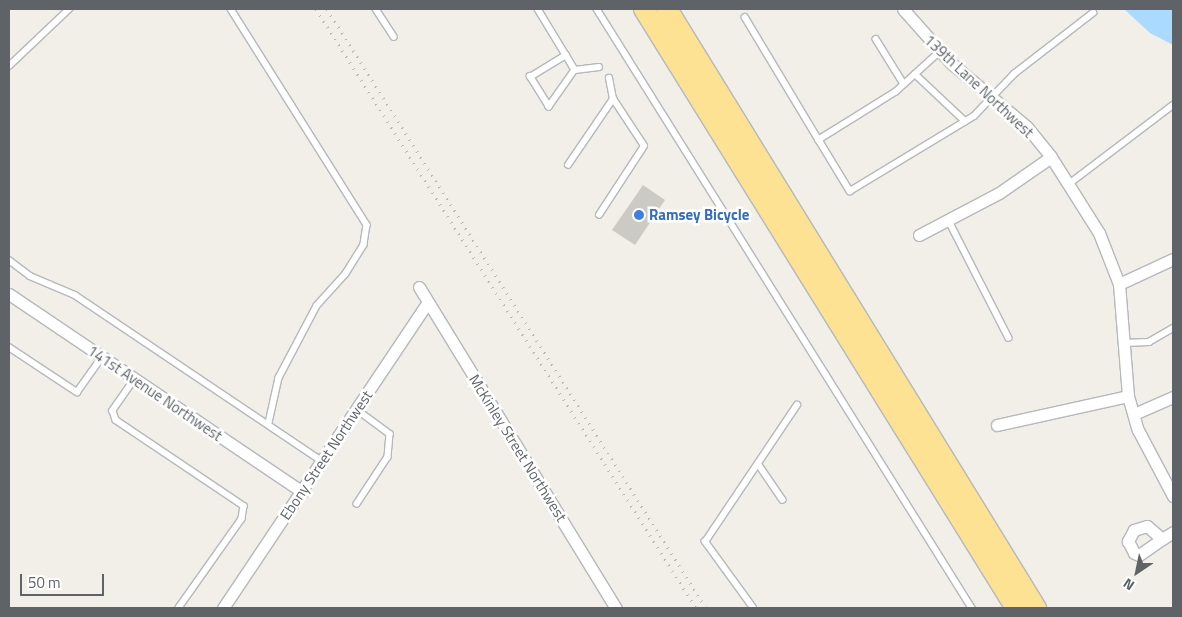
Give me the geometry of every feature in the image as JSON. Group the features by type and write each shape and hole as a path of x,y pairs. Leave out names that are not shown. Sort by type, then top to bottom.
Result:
{"highway":[{"path":"644,9 1016,608"},
{"path":"668,9 1036,608"}],"street":[{"name":"139th Lane Northwest","path":"903,9 940,52 1027,127 1051,157 1099,233 1119,284 1128,396 1134,414 1173,496"},
{"path":"919,235 949,221 999,193 1051,157"},
{"path":"1119,284 1173,259"},
{"name":"McKinley Street Northwest","path":"419,287 616,608"},
{"name":"141st Avenue Northwest","path":"9,294 302,492"},
{"name":"Ebony Street Northwest","path":"223,608 428,302"},
{"path":"997,425 1128,396"},
{"path":"1134,414 1173,397"},
{"path":"1162,539 1173,532"}],"lane":[{"path":"9,66 69,9"},
{"path":"231,9 367,225 364,245 346,274 317,306 279,378 269,423"},
{"path":"376,9 394,37"},
{"path":"538,9 575,70"},
{"path":"598,9 972,608"},
{"path":"744,16 850,191 965,121 1014,74 1093,13"},
{"path":"876,39 904,84"},
{"path":"819,140 904,84 940,52"},
{"path":"566,55 530,77 549,108 575,70 599,67"},
{"path":"915,74 965,121"},
{"path":"599,215 644,146 613,99 608,78"},
{"path":"568,165 613,99"},
{"path":"1069,184 1173,106"},
{"path":"949,221 1009,338"},
{"path":"9,260 30,276 75,295 186,372 269,423 322,461"},
{"path":"1124,343 1149,342 1173,328"},
{"path":"9,347 77,392 102,357"},
{"path":"135,379 113,411 116,420 244,506 242,519 179,608"},
{"path":"754,608 706,542 759,465 797,405"},
{"path":"356,409 390,434 388,457 357,504"},
{"path":"759,465 783,500"}],"water":[{"path":"1124,9 1173,9 1173,45 1150,33"}],"building":[{"name":"Ramsey Bicycle","path":"643,185 665,200 635,245 612,230"}],"railway":[{"path":"316,9 696,608"},
{"path":"327,9 706,608"}],"place":[{"name":"Ramsey Bicycle","path":"639,215"}]}
